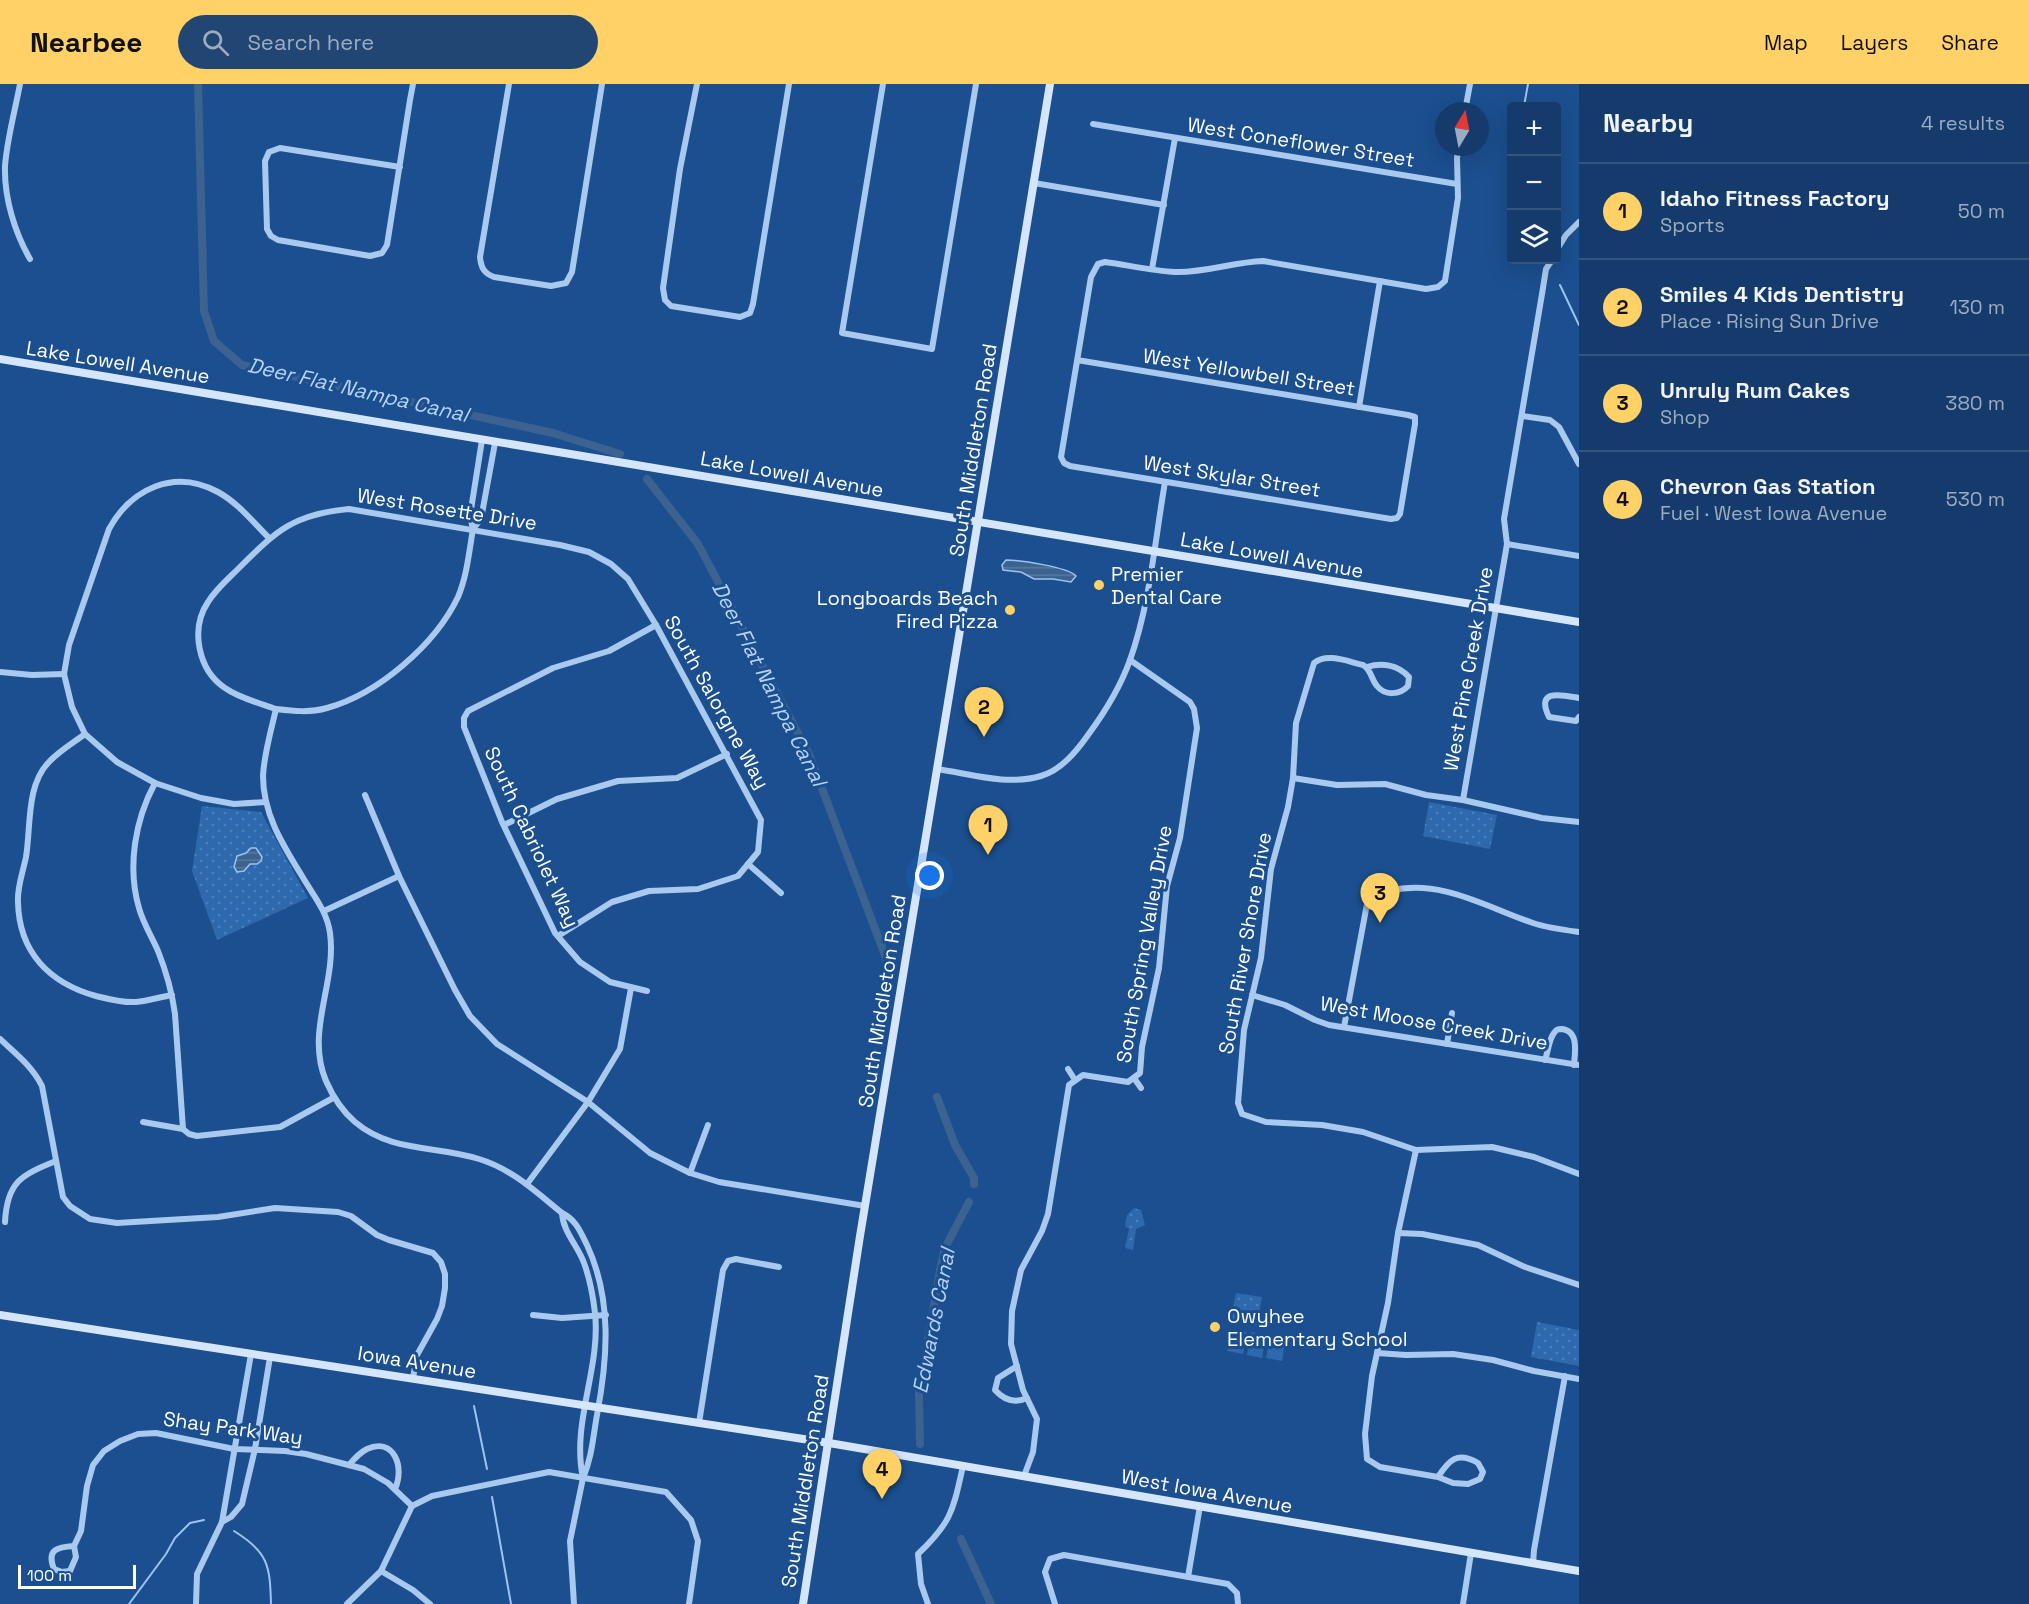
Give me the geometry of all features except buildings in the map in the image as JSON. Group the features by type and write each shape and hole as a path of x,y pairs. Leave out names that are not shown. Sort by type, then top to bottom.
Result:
{"street":[{"path":"20,84 5,166 11,213 21,244 30,259"},
{"path":"400,167 280,148 269,153 265,161 267,229 271,236 278,240 370,256 382,253 387,245 400,167 413,84"},
{"path":"509,84 480,257 483,270 494,277 551,286 566,283 572,272 602,84"},
{"path":"697,84 676,194 663,288 665,300 671,306 740,317 750,313 753,304 789,84"},
{"path":"883,84 842,333 932,349 976,84"},
{"name":"South Middleton Road","path":"803,1604 865,1206 1050,84"},
{"path":"1467,102 1470,84"},
{"name":"West Coneflower Street","path":"1094,124 1457,184"},
{"path":"1152,269 1175,138"},
{"path":"1077,360 1090,277 1098,264 1105,262 1174,272 1200,271 1241,262 1263,261 1426,289 1438,287 1445,281 1458,198 1459,156"},
{"path":"1034,183 1164,205"},
{"path":"1561,244 1579,222"},
{"name":"West Pine Creek Drive","path":"1463,800 1507,544 1504,519 1546,269 1549,264"},
{"path":"1359,407 1380,281"},
{"name":"Lake Lowell Avenue","path":"0,359 1579,622"},
{"name":"West Yellowbell Street","path":"1077,360 1414,417 1415,424 1400,514 1397,518"},
{"name":"West Skylar Street","path":"1077,360 1062,457 1064,463 1070,466 1391,519 1397,518"},
{"path":"1522,416 1550,420 1559,427 1579,464"},
{"path":"472,529 470,516 482,440"},
{"path":"472,529 481,519 495,443"},
{"path":"937,769 995,779 1020,780 1042,776 1064,764 1083,742 1118,688 1130,660 1141,624 1166,482"},
{"path":"266,802 234,804 201,798 155,783 117,762 85,734 72,707 64,675 69,645 109,529 118,513 133,498 150,488 174,483 196,484 217,492 240,508 269,538"},
{"name":"West Rosette Drive","path":"472,529 465,579 444,622 407,662 349,700 325,709 300,711 276,709 224,688 209,672 203,661 198,645 201,615 217,590 269,538 305,516 324,511 349,509 472,529 560,544 589,552 611,564"},
{"name":"West Pine Creek Drive","path":"1507,544 1579,556"},
{"name":"South Salorgne Way","path":"611,564 628,579 656,625 761,819 758,852 748,864"},
{"name":"South Cabriolet Way","path":"647,991 610,981 580,962 558,936 504,825 464,727 464,718 468,711 553,668 609,651 656,625"},
{"name":"South River Shore Drive","path":"1367,667 1329,658 1321,658 1314,663 1296,723 1293,778 1288,807 1271,869 1261,958 1244,1030 1238,1103 1242,1114 1266,1122 1322,1125 1364,1132 1416,1150"},
{"name":"South Spring Valley Drive","path":"1075,1080 1083,1075 1128,1082 1140,1073 1142,1047 1159,968 1167,886 1180,838 1197,728 1194,709 1190,702 1130,660"},
{"path":"1395,666 1409,677 1408,686 1400,693 1380,689 1367,667 1395,666"},
{"path":"0,672 64,675"},
{"path":"1579,698 1550,695 1546,700 1545,709 1549,717 1576,721 1579,717"},
{"path":"276,709 263,776 266,802 277,835 324,911 330,933 331,958 318,1039 323,1074 333,1098 353,1120 371,1134 411,1148 458,1152 482,1160 527,1184 562,1213 572,1218 594,1261 602,1285 606,1315 604,1368 591,1460 582,1478 570,1541 573,1604"},
{"path":"85,734 47,763 36,783 26,858 19,888 20,924 29,949 42,966 63,983 81,992 120,1001 136,1002 172,995"},
{"path":"504,825 557,799 618,781 677,778 727,754"},
{"path":"1293,778 1337,784 1385,784 1426,795 1463,800 1542,819 1579,822"},
{"path":"155,783 140,816 133,858 133,886 140,911 158,951 172,995 183,1129"},
{"path":"365,795 399,876 455,990 470,1016 497,1044 588,1101 650,1153 690,1173 719,1182 865,1206"},
{"path":"558,936 612,902 649,891 698,889 738,876 748,864 781,893"},
{"path":"324,911 399,876"},
{"path":"1344,1027 1367,904 1376,896 1406,887 1416,887 1465,897 1537,924 1579,932"},
{"path":"527,1184 588,1101 620,1049 631,988"},
{"name":"West Moose Creek Drive","path":"1252,995 1284,1005 1315,1020 1344,1027 1576,1065"},
{"path":"1447,1044 1452,1013"},
{"path":"1545,1060 1553,1033 1565,1029 1572,1032 1575,1040 1576,1065"},
{"path":"0,1040 25,1061 36,1074 42,1086 52,1131 63,1197 69,1206 90,1219 117,1223 218,1217 275,1208 338,1212 351,1216 377,1235 433,1253 441,1262 445,1274 445,1288 437,1319 417,1355 413,1378"},
{"path":"1024,1476 1033,1452 1037,1419 1027,1398 1011,1344 1012,1311 1021,1270 1042,1231 1048,1214 1070,1085 1075,1080 1068,1069"},
{"path":"1134,1078 1141,1088"},
{"path":"143,1122 183,1129 197,1136 280,1127 333,1098"},
{"path":"690,1173 708,1125"},
{"path":"1438,1477 1449,1461 1459,1458 1467,1458 1478,1463 1483,1472 1480,1479 1468,1484 1453,1483 1438,1477 1380,1467 1367,1459 1365,1434 1372,1376 1388,1303 1398,1233 1416,1150 1492,1147 1534,1157 1579,1174"},
{"path":"5,1222 11,1190 18,1179 56,1161"},
{"path":"562,1213 562,1224 585,1264 595,1316 593,1367 585,1404 578,1459 582,1478"},
{"path":"1398,1233 1422,1234 1478,1245 1525,1267 1579,1285"},
{"path":"699,1423 723,1270 728,1261 736,1259 779,1267"},
{"path":"585,1264 594,1261"},
{"name":"Iowa Avenue","path":"0,1315 829,1443"},
{"path":"533,1315 562,1318 606,1315"},
{"path":"1377,1353 1406,1356 1453,1354 1493,1360 1579,1379"},
{"path":"196,1604 197,1574 222,1522 251,1354"},
{"path":"222,1522 231,1517 242,1504 255,1449 270,1357"},
{"path":"1017,1366 998,1378 995,1390 1002,1398 1019,1402 1027,1398"},
{"path":"1533,1563 1565,1376"},
{"name":"Shay Park Way","path":"74,1546 81,1531 87,1486 93,1465 104,1451 138,1434 156,1433 234,1449 306,1454 349,1465 364,1469 388,1483 412,1506"},
{"name":"West Iowa Avenue","path":"829,1443 1579,1571"},
{"path":"349,1465 369,1448 387,1450 395,1456 400,1467 395,1490"},
{"path":"928,1604 921,1584 918,1554 938,1536 951,1515 963,1466"},
{"path":"347,1604 381,1571 412,1506 432,1496 549,1472 666,1492 691,1520 698,1541 689,1604"},
{"path":"1188,1577 1200,1506"},
{"path":"74,1546 77,1551 70,1571 62,1572 54,1569 51,1561 52,1554 57,1549 74,1546"},
{"path":"1463,1604 1471,1553"},
{"path":"1055,1604 1045,1572 1050,1559 1058,1555 1071,1555 1228,1584 1235,1588 1239,1597 1238,1604"},
{"path":"381,1571 430,1604"}],"shaded area":[{"path":"1006,560 1054,567 1076,576 1071,582 1034,579 1021,572 1003,570 1002,565"},
{"path":"1429,802 1497,815 1490,849 1423,836"},
{"path":"202,806 261,812 308,898 217,940 192,871"},
{"path":"251,848 256,848 262,857 261,861 257,864 250,864 244,871 237,872 234,867 237,856 246,853"},
{"path":"1134,1208 1141,1210 1145,1225 1136,1229 1133,1250 1125,1248 1129,1229 1125,1226 1127,1215"},
{"path":"1236,1293 1262,1297 1257,1325 1231,1320"},
{"path":"1537,1322 1579,1330 1579,1366 1531,1357"},
{"path":"1231,1329 1247,1332 1243,1354 1227,1351"},
{"path":"1251,1332 1266,1335 1262,1358 1247,1355"},
{"path":"1270,1336 1286,1339 1282,1361 1266,1358"}],"waterway":[{"name":"Deer Flat Nampa Canal","path":"198,84 204,311 214,341 242,365 553,433 620,454"},
{"path":"1525,102 1528,84"},
{"path":"1560,285 1579,325"},
{"name":"Deer Flat Nampa Canal","path":"647,479 698,544 809,754 891,971"},
{"name":"Edwards Canal","path":"937,1097 955,1145 974,1178 974,1184"},
{"name":"Edwards Canal","path":"920,1444 919,1394 940,1270 945,1248 969,1202"},
{"path":"470,1368 472,1378"},
{"path":"474,1406 487,1469"},
{"path":"492,1497 511,1604"},
{"path":"129,1604 175,1538 190,1523 204,1520"},
{"path":"234,1531 254,1546 265,1561 270,1579 271,1604"},
{"name":"Edwards Canal","path":"961,1539 991,1604"}],"place":[{"name":"Premier Dental Care","path":"1099,585"},
{"name":"Longboards Beach Fired Pizza","path":"1010,610"},
{"name":"Smiles 4 Kids Dentistry","path":"984,737"},
{"name":"Idaho Fitness Factory","path":"988,855"},
{"name":"Unruly Rum Cakes","path":"1380,923"},
{"name":"Owyhee Elementary School","path":"1215,1327"},
{"name":"Chevron Gas Station","path":"882,1499"}]}
